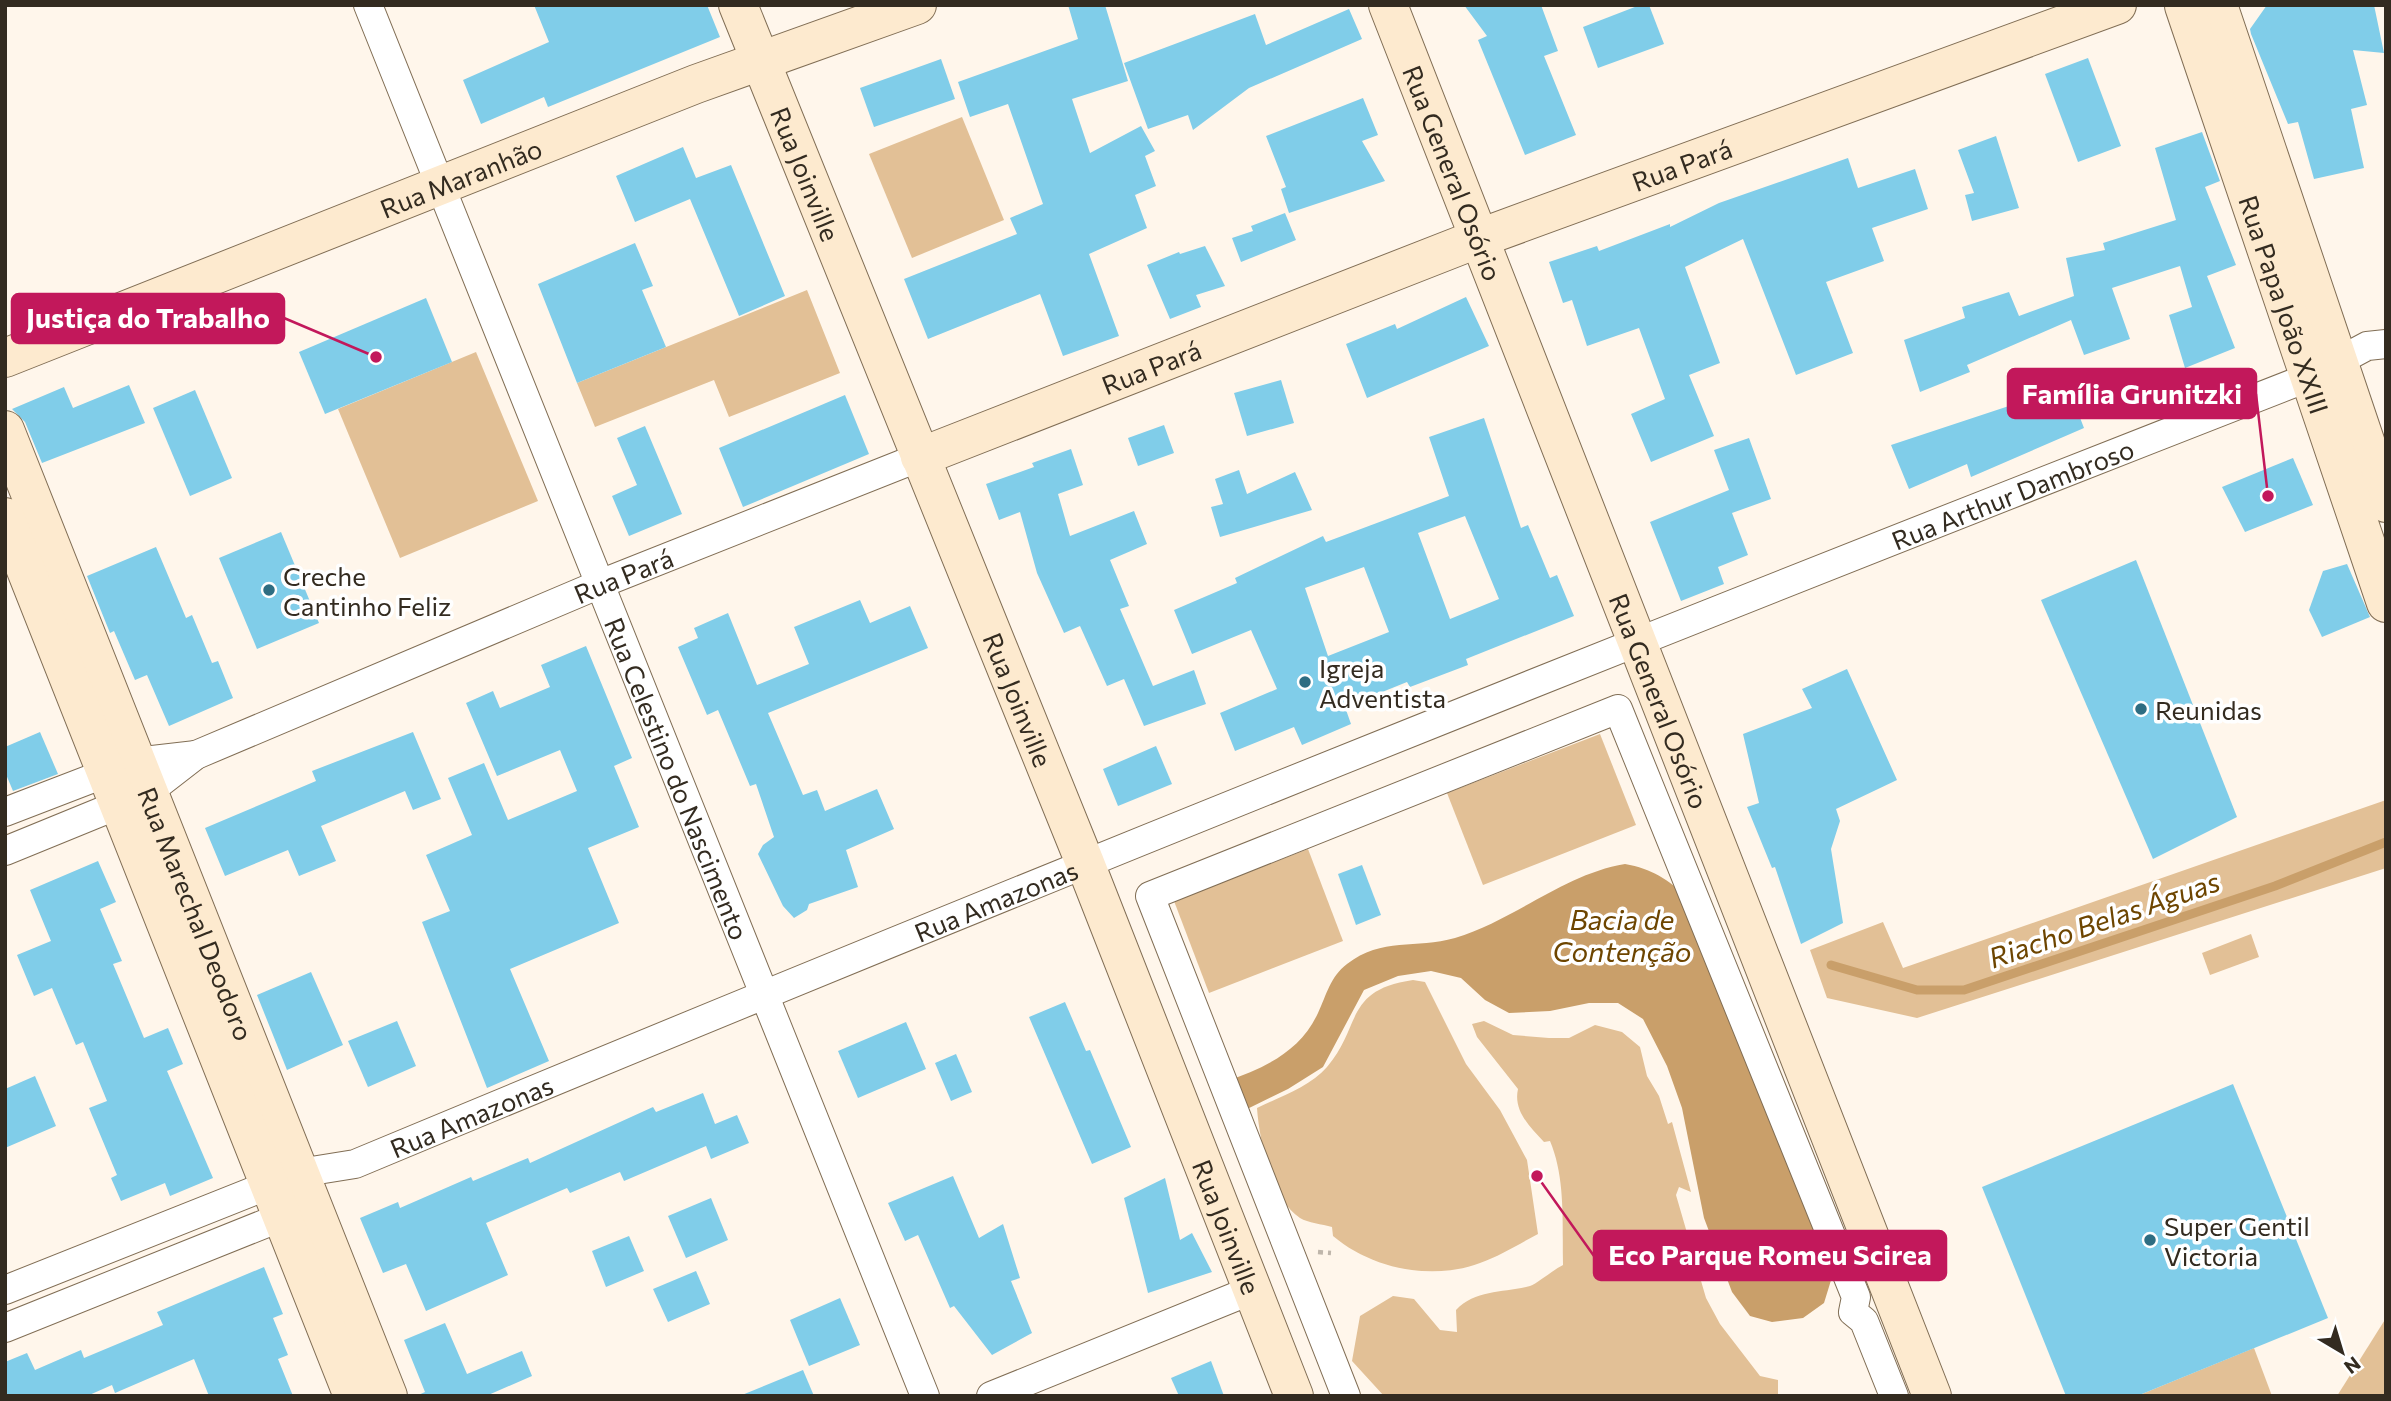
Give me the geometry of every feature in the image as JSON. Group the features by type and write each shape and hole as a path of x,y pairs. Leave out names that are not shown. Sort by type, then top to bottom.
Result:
{"street":[{"name":"Rua Celestino do Nascimento","path":"368,5 442,184 925,1396"},
{"name":"Rua Joinville","path":"738,5 1085,863 1294,1396"},
{"name":"Rua Maranhão","path":"5,358 442,184 759,62 917,5"},
{"name":"Rua General Osório","path":"1388,5 1477,239 1933,1396"},
{"name":"Rua Pará","path":"5,851 127,783 600,584 1477,239 2117,5"},
{"path":"2183,5 2195,10 2217,5"},
{"name":"Rua Papa João XXIII","path":"2183,5 2261,186 2323,369 2373,498 2386,603"},
{"name":"Rua Papa João XXIII","path":"2217,5 2261,186"},
{"name":"Rua Arthur Dambroso","path":"1637,640 2323,369 2367,346 2386,344"},
{"name":"Rua Marechal Deodoro","path":"5,430 17,520 64,625 353,1350 388,1396"},
{"name":"Rua Amazonas","path":"291,1195 355,1164 765,994 1637,640"},
{"path":"1346,1396 1150,896 1618,709 1856,1297 1853,1312 1864,1321 1894,1396"},
{"name":"Rua Pará","path":"5,812 127,783"},
{"path":"291,1195 134,1276 17,1323 11,1288 122,1244 291,1195"},
{"path":"122,1244 134,1276"},
{"path":"991,1396 1252,1290"},
{"name":"Rua Marechal Deodoro","path":"353,1350 353,1396"}],"shaded area":[{"path":"962,117 1004,220 912,258 869,154"},
{"path":"807,290 840,373 729,417 714,380 595,427 577,383"},
{"path":"476,352 538,501 400,558 338,409"},
{"path":"1600,734 1636,825 1483,885 1447,793"},
{"path":"2386,800 2386,868 1917,1018 1827,998 1810,950 1883,922 1903,968"},
{"path":"1308,849 1343,941 1209,993 1174,901"},
{"path":"2251,934 2259,957 2210,975 2202,953"},
{"path":"1413,980 1425,982 1466,1064 1500,1110 1527,1160 1538,1234 1487,1260 1442,1271 1403,1269 1384,1264 1366,1257 1333,1236 1332,1227 1300,1218 1282,1198 1275,1183 1264,1152 1258,1121 1257,1108 1303,1086 1327,1067 1365,1001 1375,992 1391,985"},
{"path":"1484,1021 1513,1035 1549,1038 1569,1038 1595,1025 1622,1032 1640,1047 1647,1076 1659,1096 1668,1124 1672,1122 1691,1192 1679,1187 1676,1195 1706,1298 1720,1324 1760,1376 1778,1380 1778,1396 1384,1396 1352,1361 1360,1316 1393,1296 1414,1299 1440,1330 1457,1332 1456,1310 1464,1303 1481,1295 1530,1286 1563,1265 1562,1202 1555,1156 1550,1141 1544,1142 1520,1111 1518,1089 1477,1037 1472,1024"},
{"path":"2386,1318 2386,1396 2337,1396"},
{"path":"2254,1348 2272,1396 2137,1396"}],"water":[{"name":"Bacia de Contenção","path":"1625,864 1659,876 1688,898 1767,1095 1832,1277 1824,1303 1803,1318 1772,1322 1750,1316 1732,1292 1704,1218 1682,1108 1667,1066 1643,1019 1618,1003 1589,1003 1550,1011 1509,1013 1485,1000 1461,978 1431,971 1398,976 1364,990 1323,1067 1288,1089 1239,1113 1227,1081 1267,1064 1291,1048 1310,1027 1333,980 1347,964 1373,950 1455,938 1498,920 1581,877"}],"building":[{"path":"534,5 707,5 720,37 548,107 544,97 481,124 463,80 549,42"},
{"path":"1068,5 1105,5 1128,81 1072,99 1090,153 1141,126 1155,151 1145,156 1156,186 1135,195 1147,228 1089,254 1119,336 1063,356 1040,294 928,339 904,279 1017,234 1010,218 1043,204 1008,104 970,117 958,82 1078,39"},
{"path":"1464,5 1541,5 1558,51 1544,56 1576,135 1525,155 1478,40 1487,36"},
{"path":"1640,5 1649,5 1664,44 1598,68 1583,27"},
{"path":"2267,5 2374,5 2384,53 2353,50 2367,105 2351,109 2364,168 2314,179 2298,122 2288,124 2251,34 2250,29"},
{"path":"1349,9 1362,39 1249,88 1193,130 1188,115 1148,129 1124,63 1255,14 1266,45"},
{"path":"2088,58 2121,146 2078,162 2045,74"},
{"path":"941,59 955,99 874,127 860,88"},
{"path":"1363,98 1378,135 1362,141 1385,181 1289,213 1281,189 1286,187 1266,136"},
{"path":"2202,132 2220,181 2205,187 2236,265 2207,276 2235,348 2185,368 2169,315 2192,307 2180,266 2112,288 2130,339 2084,355 2071,320 1967,365 1970,372 1920,392 1904,340 1965,318 1962,307 2009,292 2019,316 2074,296 2066,258 2105,250 2103,243 2176,220 2155,148"},
{"path":"1996,136 2019,208 1972,221 1965,195 1974,193 1958,150"},
{"path":"683,147 696,178 731,165 785,296 739,316 690,199 635,222 616,176"},
{"path":"1848,158 1858,188 1915,169 1928,209 1872,228 1884,261 1826,282 1853,353 1796,375 1743,239 1685,267 1720,363 1689,375 1714,436 1651,462 1631,414 1665,399 1639,328 1587,346 1572,300 1563,303 1549,262 1597,246 1599,251 1670,224 1670,227 1719,203"},
{"path":"1285,213 1296,240 1241,262 1232,238 1253,231 1251,226"},
{"path":"635,243 653,286 642,290 666,347 577,383 538,284"},
{"path":"1205,246 1225,286 1196,295 1201,307 1170,319 1147,265 1179,252 1180,254"},
{"path":"1466,297 1489,346 1367,398 1346,344 1395,324 1397,329"},
{"path":"426,298 452,362 325,414 299,352"},
{"path":"2065,379 2084,428 1971,477 1967,464 1909,489 1891,445 2021,402 2018,395"},
{"path":"1281,380 1294,423 1247,436 1234,393"},
{"path":"129,385 145,423 42,463 25,422 12,409 64,387 73,408"},
{"path":"195,390 232,478 190,496 153,408"},
{"path":"845,395 869,454 743,507 719,448"},
{"path":"1484,418 1521,528 1528,525 1550,578 1557,575 1574,616 1466,659 1468,665 1410,687 1407,682 1345,707 1351,724 1302,745 1294,727 1235,751 1220,713 1277,689 1251,630 1192,654 1174,610 1237,583 1235,578 1323,536 1326,542 1449,496 1429,437","holes":["1465,516 1499,599 1450,619 1418,533","1364,567 1389,632 1328,656 1305,588"]},
{"path":"1164,425 1174,453 1138,466 1128,438"},
{"path":"645,426 682,514 629,536 612,496 637,485 617,438"},
{"path":"1749,438 1771,499 1732,513 1748,555 1718,567 1724,584 1681,601 1650,522 1729,490 1714,450"},
{"path":"1071,449 1083,485 1058,494 1070,536 1134,511 1147,544 1110,560 1129,606 1120,609 1153,686 1194,670 1206,704 1144,726 1124,679 1107,686 1080,626 1064,633 1037,573 1020,512 999,520 986,484 1034,467 1032,463"},
{"path":"2293,458 2313,505 2245,532 2222,487"},
{"path":"1239,470 1247,494 1295,472 1312,510 1220,537 1211,507 1223,504 1215,479"},
{"name":"Creche Cantinho Feliz","path":"281,532 319,623 257,649 219,558"},
{"path":"156,547 186,618 192,615 212,663 218,661 233,698 169,726 147,675 135,680 114,631 110,633 87,576"},
{"name":"Reunidas","path":"2136,560 2237,817 2153,859 2041,600"},
{"path":"2347,564 2370,617 2322,637 2309,610 2323,571"},
{"path":"860,600 870,623 910,606 928,648 768,713 803,795 817,790 825,811 877,789 894,829 846,850 858,887 809,904 807,910 794,918 783,906 758,854 763,845 774,837 756,784 750,786 718,710 707,715 678,647 698,638 694,628 728,613 757,685 809,664 794,627"},
{"path":"586,646 632,758 614,766 639,827 588,848 619,923 510,969 549,1061 487,1088 422,922 450,911 426,855 472,835 448,778 484,763 508,820 577,791 560,750 497,776 466,703 493,691 500,708 550,687 541,665"},
{"path":"1847,669 1897,780 1836,809 1840,821 1831,849 1843,923 1801,944 1775,867 1772,868 1747,807 1759,803 1743,734 1812,708 1802,689"},
{"path":"40,732 58,774 13,791 5,772 5,747"},
{"path":"413,732 441,799 413,810 405,791 321,826 336,861 299,876 288,850 225,876 205,828 316,781 312,771"},
{"path":"1156,746 1172,784 1118,806 1103,769"},
{"path":"98,861 116,902 100,909 122,961 113,964 144,1038 168,1028 183,1064 167,1071 213,1178 170,1196 165,1183 121,1201 111,1178 117,1175 89,1108 107,1101 83,1042 76,1045 52,988 34,996 17,955 51,941 30,890"},
{"path":"1362,865 1381,915 1356,925 1338,874"},
{"path":"311,972 343,1045 287,1070 257,995"},
{"path":"1065,1002 1086,1051 1090,1050 1131,1147 1092,1164 1029,1017"},
{"path":"397,1021 416,1066 368,1087 348,1041"},
{"path":"906,1022 926,1069 858,1098 838,1051"},
{"path":"956,1054 972,1092 951,1101 935,1063"},
{"path":"35,1076 56,1126 5,1148 5,1089"},
{"name":"Super Gentil Victoria","path":"2233,1084 2328,1318 2137,1396 2066,1396 1982,1187"},
{"path":"703,1093 715,1124 737,1115 749,1143 711,1159 706,1146 624,1181 620,1172 570,1193 567,1188 486,1223 508,1275 426,1311 406,1264 383,1273 360,1218 398,1202 400,1208 471,1177 473,1181 528,1158 530,1163 653,1107 656,1112"},
{"path":"953,1176 979,1238 1003,1224 1020,1278 1011,1281 1032,1333 992,1355 954,1306 950,1308 918,1235 905,1241 888,1203"},
{"path":"1165,1178 1180,1240 1192,1233 1212,1272 1148,1293 1124,1198"},
{"path":"711,1198 728,1240 686,1258 668,1216"},
{"path":"629,1236 644,1271 606,1287 592,1251"},
{"path":"264,1267 283,1314 273,1318 288,1355 278,1359 293,1396 209,1396 194,1359 115,1393 112,1385 87,1396 5,1396 5,1362 27,1353 35,1370 81,1350 84,1358 163,1325 157,1312"},
{"path":"696,1271 710,1304 668,1322 653,1289"},
{"path":"840,1298 860,1345 809,1366 790,1320"},
{"path":"445,1323 467,1374 522,1351 532,1376 486,1396 416,1396 425,1392 404,1340"},
{"path":"1211,1361 1224,1396 1179,1396 1171,1378"},
{"path":"803,1370 814,1396 742,1396 742,1395"}],"waterway":[{"name":"Riacho Belas Águas","path":"1831,965 1917,990 1964,990 2275,886 2386,842"}],"place":[{"name":"Justiça do Trabalho","path":"376,357"},
{"name":"Família Grunitzki","path":"2268,496"},
{"name":"Creche Cantinho Feliz","path":"269,590"},
{"name":"Igreja Adventista","path":"1305,682"},
{"name":"Reunidas","path":"2141,709"},
{"name":"Eco Parque Romeu Scirea","path":"1537,1176"},
{"name":"Super Gentil Victoria","path":"2150,1240"}]}
